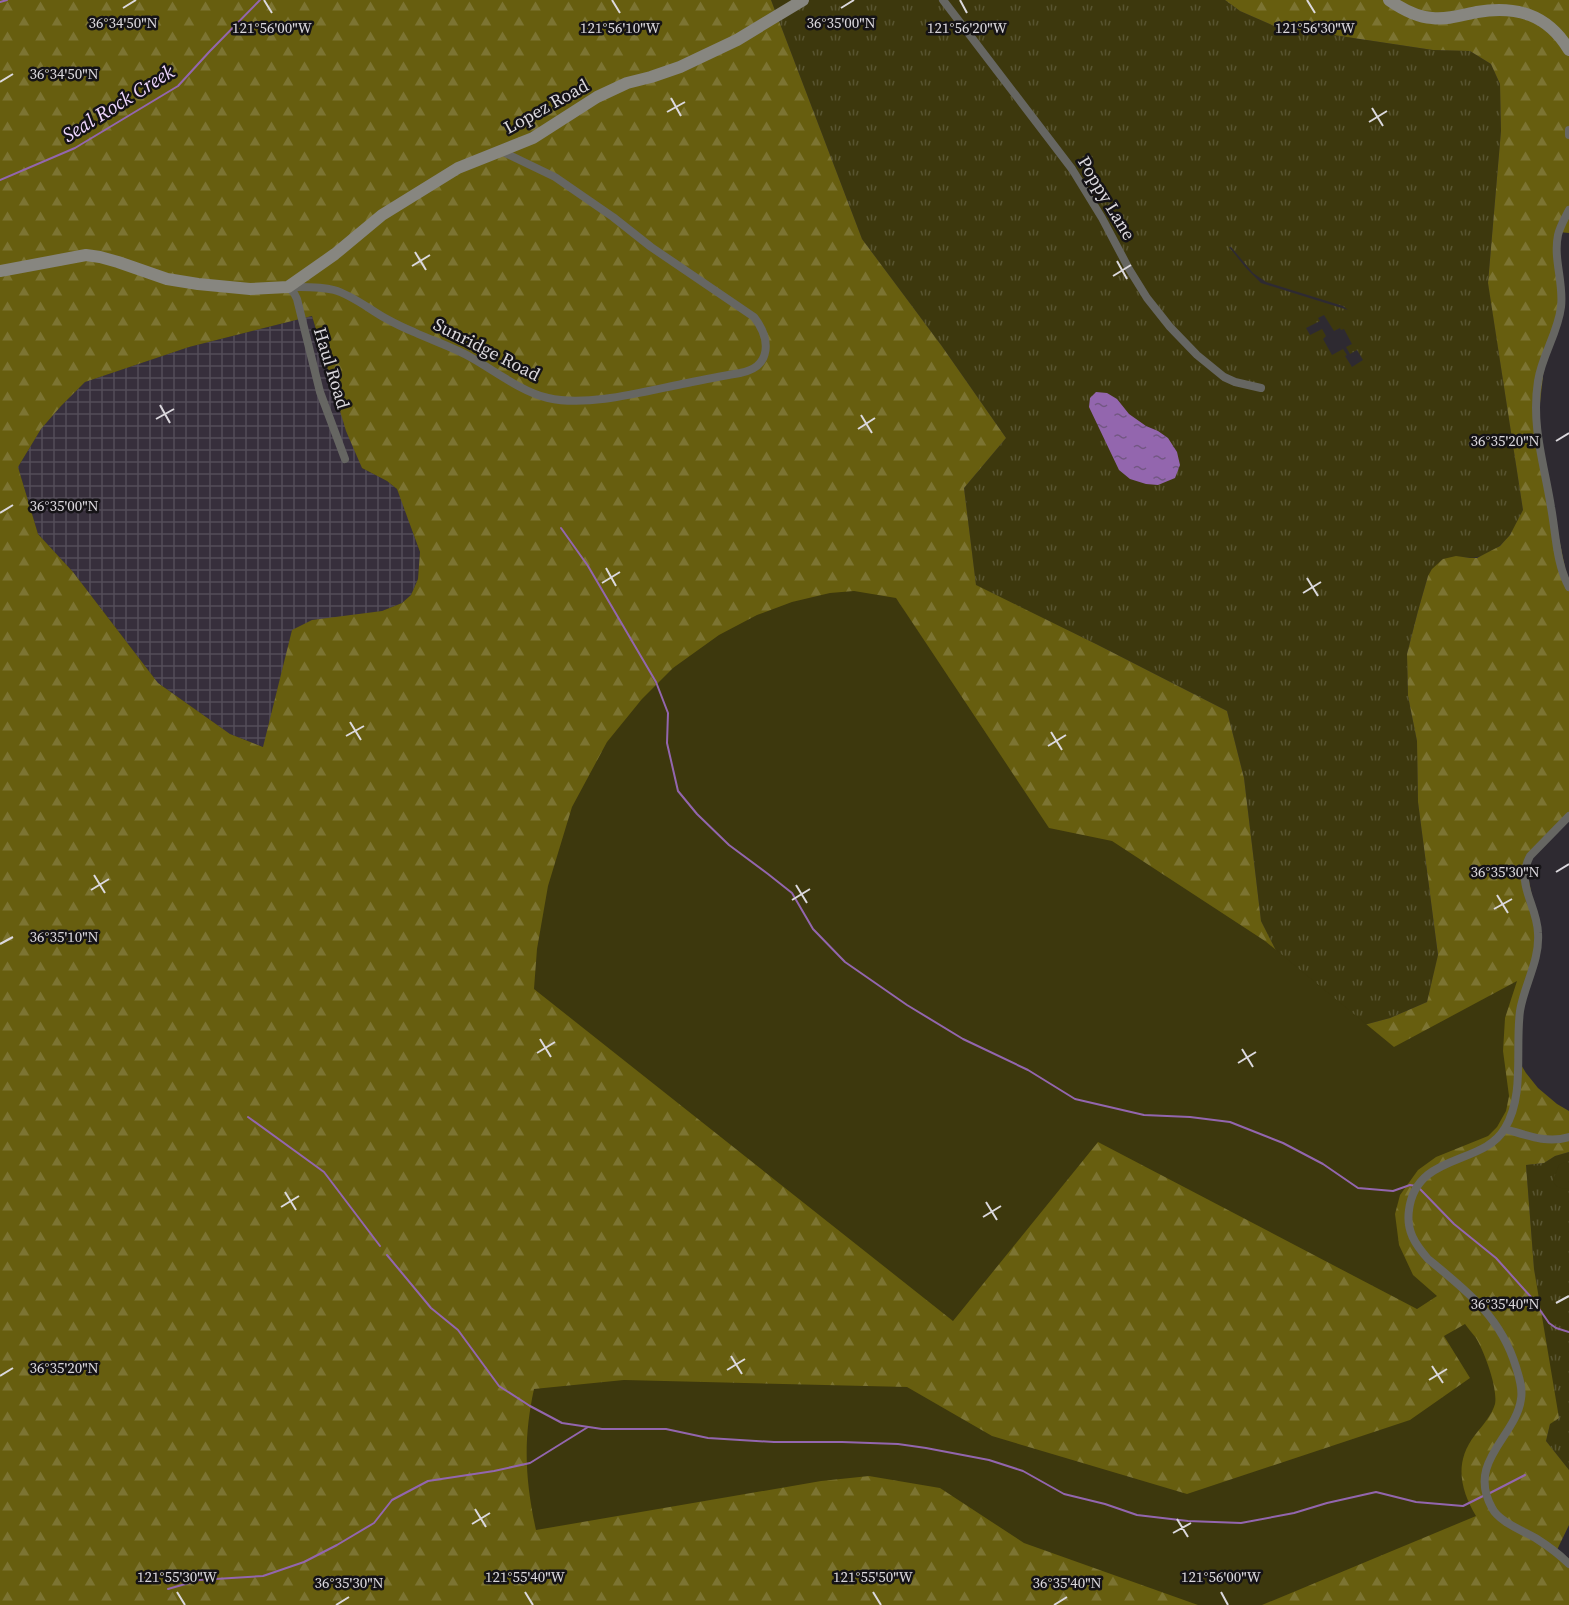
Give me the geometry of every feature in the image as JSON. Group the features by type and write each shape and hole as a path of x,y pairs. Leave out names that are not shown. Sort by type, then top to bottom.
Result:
{"street":[{"name":"Lopez Road","path":"288,286 335,254 382,215 458,168 533,138 597,97 627,83 680,67 736,40 803,0"},
{"name":"Poppy Lane","path":"943,0 1072,169 1129,269 1147,298 1170,327 1197,355 1224,377 1261,388"},
{"path":"1389,0 1409,12 1434,19 1499,9 1519,11 1549,27 1569,50"},
{"path":"1569,130 1569,135"},
{"name":"Sunridge Road","path":"0,271 86,255 118,262 167,279 198,284 250,289 313,286 336,290 396,324 469,356 524,388 550,398 583,400 641,393 748,371 762,361 766,342 764,333 754,317 651,247 613,217 555,177 501,151"},
{"path":"1569,210 1558,236 1558,265 1562,289 1561,310 1540,371 1536,418 1558,552 1569,587"},
{"name":"Haul Road","path":"288,286 297,300 320,392 345,459"},
{"path":"1569,816 1530,856 1524,874 1525,885 1537,924 1538,947 1536,960 1522,1000 1518,1024 1515,1106 1501,1134 1485,1146 1442,1166 1424,1178 1412,1195 1408,1227 1416,1244 1428,1259 1486,1310 1500,1330 1519,1376 1522,1387 1520,1407 1491,1456 1486,1472 1486,1490 1490,1505 1498,1516 1545,1544 1569,1564"},
{"path":"1505,1129 1547,1140 1569,1137"}],"shaded area":[{"path":"312,316 362,468 397,489 402,501 420,553 418,579 411,595 402,603 382,611 292,630 264,747 230,734 158,683 73,572 38,534 18,467 41,429 85,382 189,347"}],"green space":[{"path":"0,0 771,0 862,239 941,345 1006,438 964,488 976,585 1227,711 1244,778 1261,921 1299,996 1364,1025 1390,1018 1427,1002 1438,955 1418,802 1417,741 1408,696 1407,654 1428,576 1443,559 1456,556 1477,558 1500,546 1510,535 1523,510 1488,283 1501,131 1500,84 1491,64 1470,51 1433,50 1274,26 1240,11 1225,0 1569,0 1569,233 1559,232 1562,298 1545,357 1537,431 1569,587 1569,816 1526,864 1539,935 1526,989 1517,1058 1538,1088 1569,1111 1569,1152 1555,1156 1544,1163 1526,1165 1534,1269 1559,1418 1550,1424 1546,1441 1569,1470 1569,1525 1556,1552 1569,1564 1569,1605 0,1605","holes":["312,316 346,431 362,468 397,489 420,552 418,579 411,595 402,603 382,611 312,620 292,630 263,747 230,734 158,683 73,572 38,534 18,467 41,429 85,382 189,347"]},
{"path":"771,0 1225,0 1240,11 1274,26 1433,50 1470,51 1491,64 1500,84 1501,131 1488,282 1523,510 1509,536 1495,549 1482,556 1463,557 1428,576 1407,654 1408,696 1417,741 1418,802 1438,956 1427,1002 1390,1018 1364,1025 1299,996 1261,921 1244,778 1227,711 976,586 964,488 1006,438 941,345 862,239","holes":["1229,247 1253,273 1266,282 1343,306 1348,310 1261,283","1324,315 1334,331 1344,329 1352,344 1346,347 1350,354 1357,350 1363,360 1352,367 1343,349 1332,355 1323,339 1326,336 1322,329 1310,335 1306,328 1320,321 1318,318"]},
{"path":"854,591 896,598 1049,828 1112,841 1265,941 1394,1047 1517,981 1505,1018 1503,1051 1509,1096 1506,1111 1497,1127 1488,1136 1436,1157 1418,1170 1400,1195 1395,1214 1399,1245 1413,1275 1437,1296 1417,1309 1098,1142 953,1321 534,989 537,949 548,886 572,807 607,742 642,699 673,668 719,635 757,615 792,602 830,593"},
{"path":"1569,1152 1569,1470 1546,1441 1550,1424 1526,1165 1544,1163 1555,1156"},
{"path":"1565,1162 1569,1164 1569,1189 1557,1187 1553,1180 1559,1165"},
{"path":"1465,1324 1483,1352 1490,1370 1495,1397 1492,1412 1468,1445 1462,1465 1463,1486 1476,1516 1262,1605 1198,1605 1024,1543 940,1488 869,1476 821,1481 536,1530 527,1460 528,1425 534,1389 624,1380 907,1387 992,1436 1187,1494 1410,1420 1470,1378 1444,1336"}],"water":[{"path":"1096,392 1107,393 1117,399 1129,414 1168,438 1177,452 1180,465 1175,478 1158,485 1146,484 1130,479 1119,470 1089,407 1090,398"}],"waterway":[{"path":"0,2 7,0"},
{"name":"Seal Rock Creek","path":"0,180 75,148 178,86 260,0"},
{"path":"561,528 588,566 656,682 668,713 667,743 678,791 697,814 729,845 792,893 813,929 845,962 907,1005 963,1039 1028,1070 1075,1099 1144,1115 1230,1122 1283,1143 1323,1164 1358,1188 1393,1191 1410,1185 1416,1186"},
{"path":"248,1117 324,1172 380,1246"},
{"path":"1420,1189 1454,1224 1496,1258 1531,1297 1549,1323 1569,1332"},
{"path":"387,1255 431,1308 458,1330 499,1386 562,1423 602,1429 666,1429 708,1438 774,1442 898,1444 926,1448 989,1460 1023,1471 1064,1494 1137,1515 1188,1521 1241,1523 1294,1513 1376,1492 1416,1502 1463,1506 1485,1495"},
{"path":"168,1589 199,1580 263,1576 304,1562 374,1523 392,1500 428,1481 530,1463 588,1427"},
{"path":"1490,1493 1525,1475"}]}
